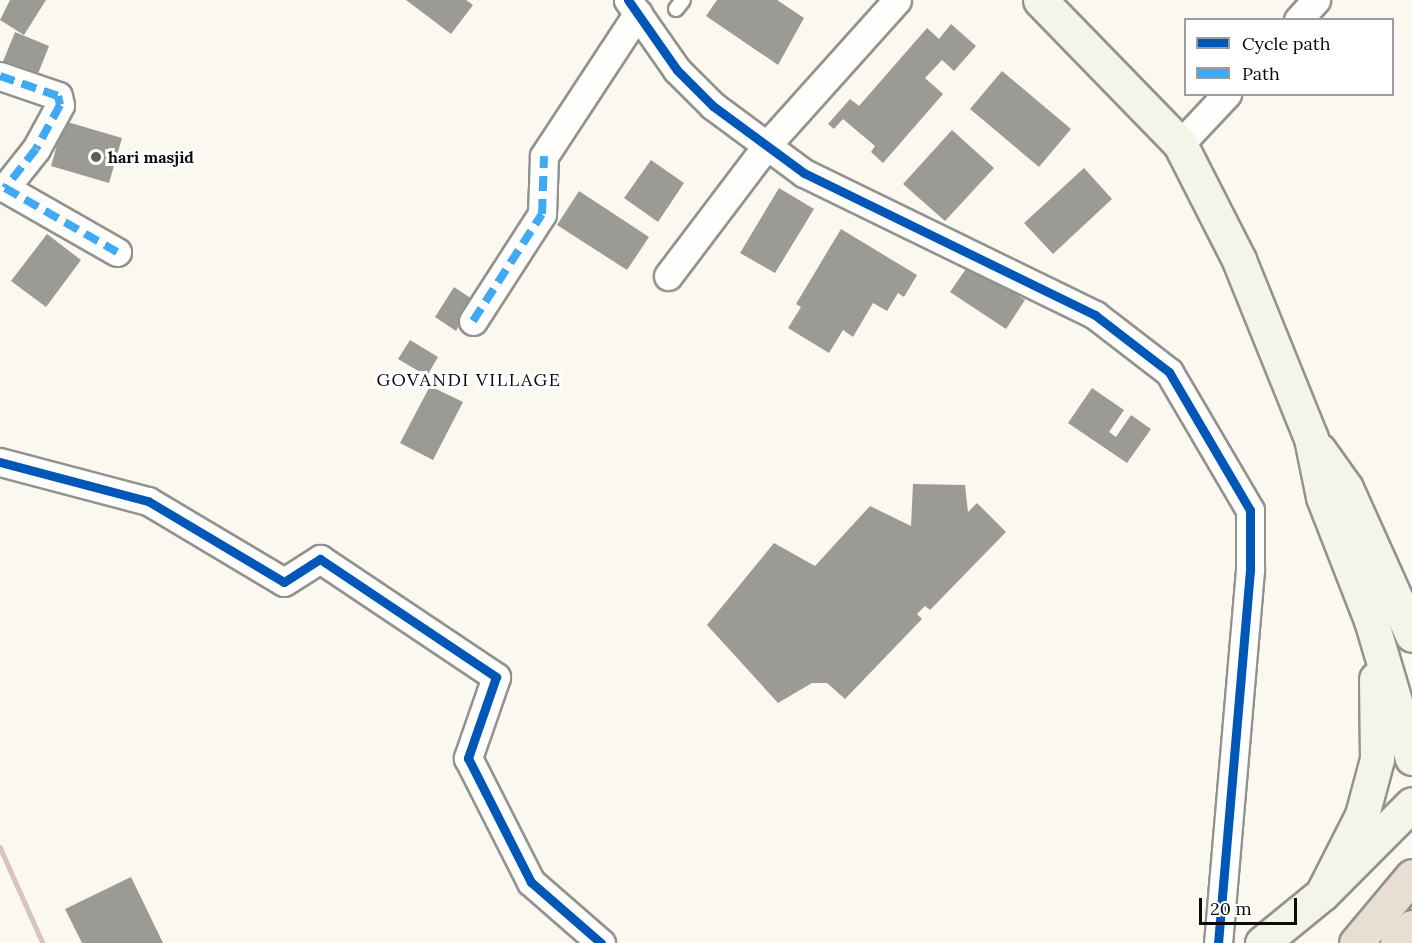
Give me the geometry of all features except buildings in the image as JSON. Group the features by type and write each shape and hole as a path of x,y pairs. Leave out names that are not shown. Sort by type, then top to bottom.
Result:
{"highway":[{"path":"1356,943 1412,876"},
{"path":"1397,943 1412,927"}],"main road":[{"path":"1040,0 1179,144 1239,260 1311,438 1323,497 1371,620 1412,758"},
{"path":"1311,438 1346,488 1408,620"},
{"path":"1322,894 1362,815 1377,759 1378,705 1371,620"},
{"path":"1262,943 1322,894 1412,804"}],"street":[{"path":"668,276 768,144 897,0"},
{"path":"1300,18 1316,0"},
{"path":"473,321 542,214 544,156 633,6 677,70 713,106 768,144 804,173 1095,315 1169,372 1250,510 1250,560 1218,943"},
{"path":"0,76 58,96 60,105 36,149 3,191 117,252"},
{"path":"1179,144 1225,96"},
{"path":"0,462 148,501 284,582 320,560 496,677 468,758 531,882 601,943"}],"railway":[{"path":"0,847 43,943"}],"marked path":[{"path":"0,76 58,96 60,105 36,149 5,188 117,252"},
{"path":"473,321 542,214 544,156"}],"cycle path":[{"path":"628,0 677,70 713,106 804,173 1095,315 1169,372 1250,510 1250,570 1218,943"},
{"path":"0,462 148,501 284,582 320,559 496,677 468,758 531,882 601,943"}],"place":[{"name":"hari masjid","path":"96,157"}],"district":[{"name":"GOVANDI VILLAGE","path":"469,380"}]}
